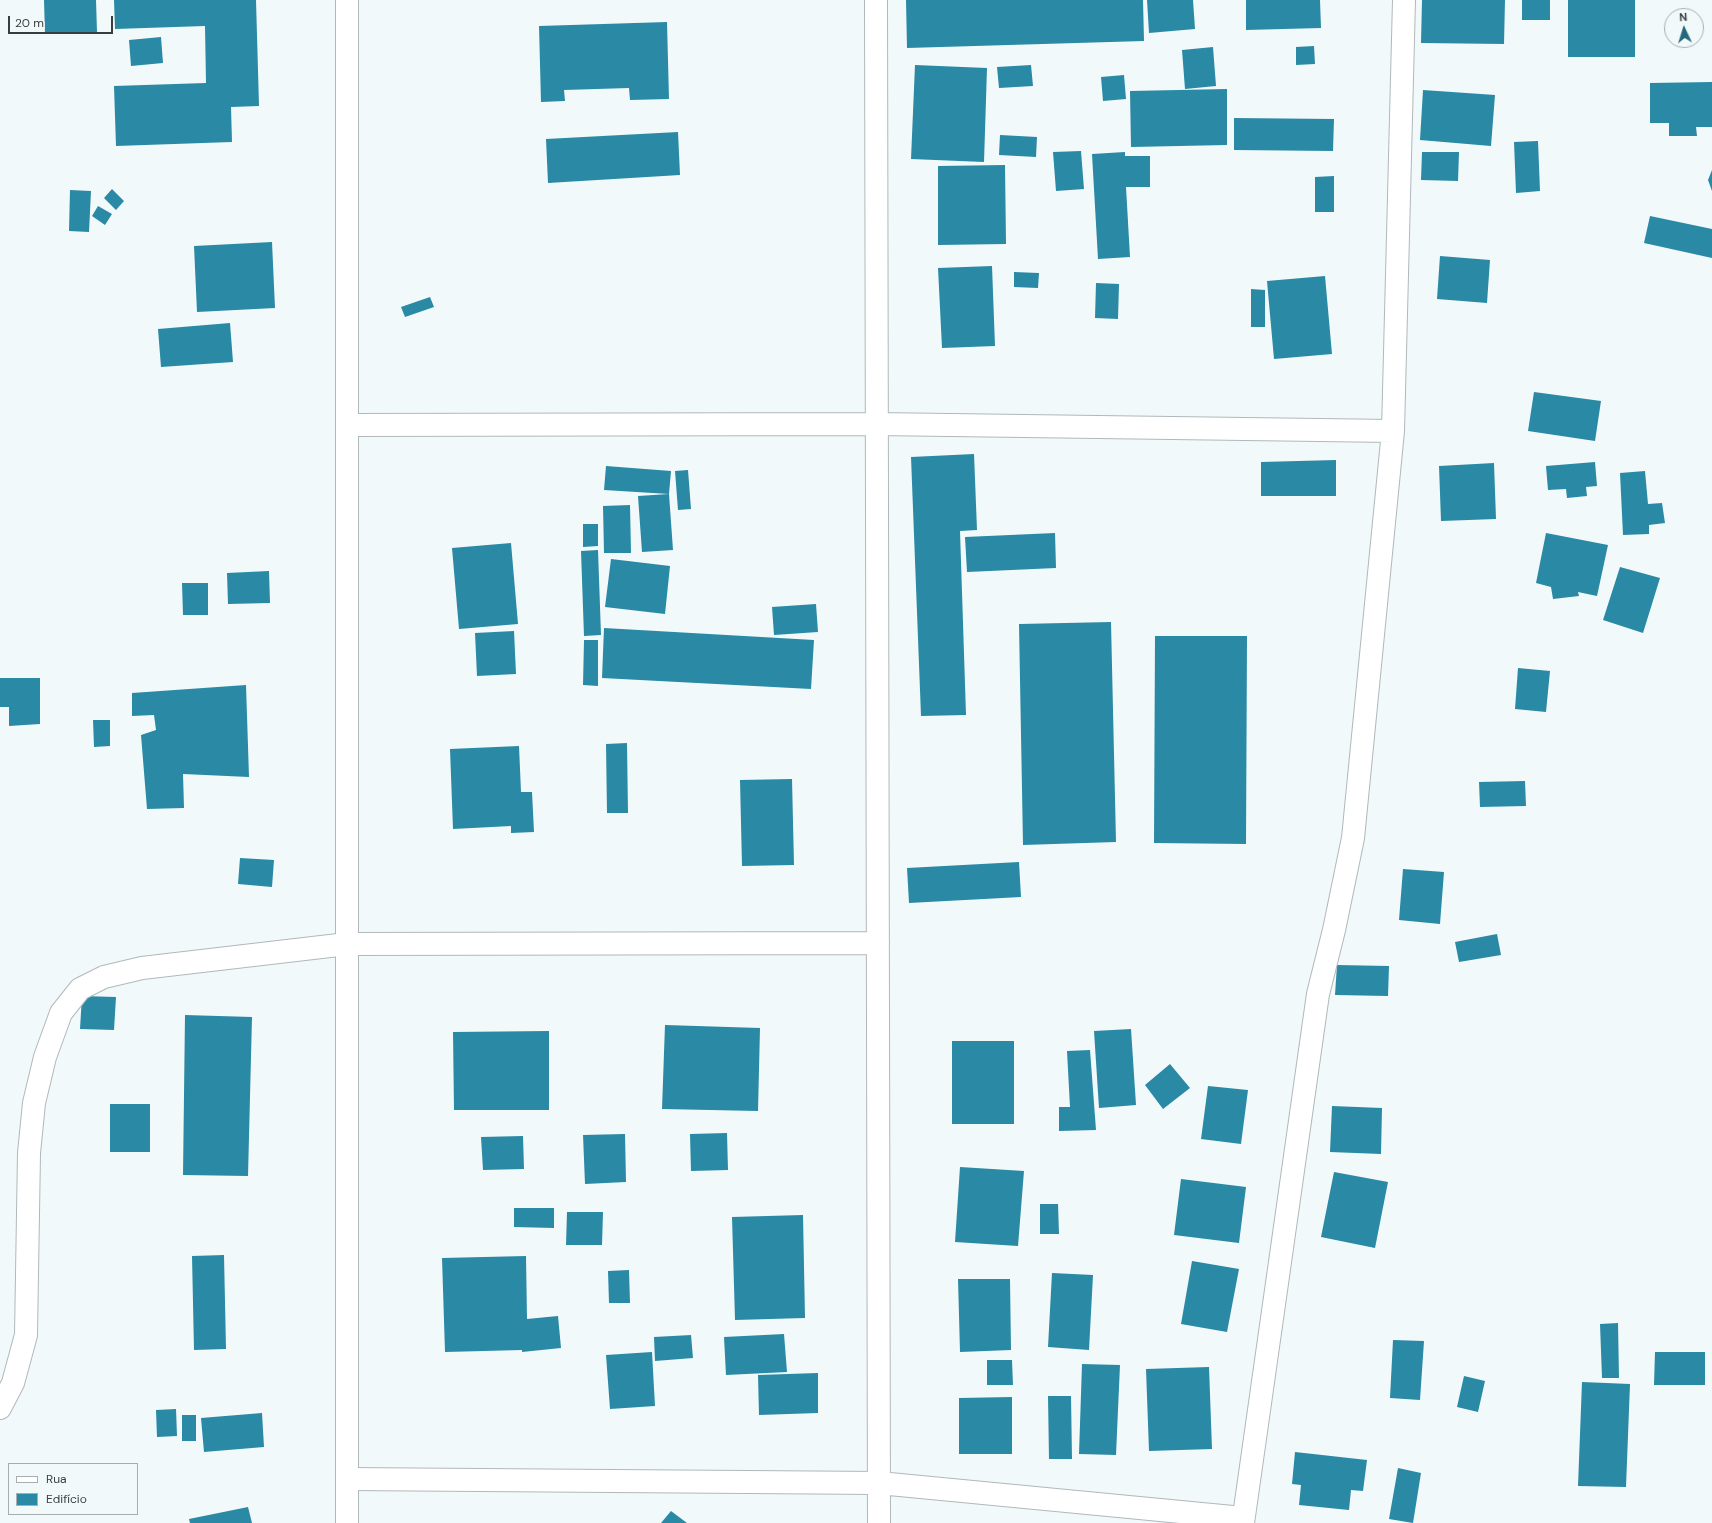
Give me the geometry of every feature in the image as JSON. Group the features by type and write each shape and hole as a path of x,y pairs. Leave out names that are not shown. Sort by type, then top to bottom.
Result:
{"street":[{"path":"347,0 347,1523"},
{"path":"876,0 879,1523"},
{"path":"347,1479 879,1483 1243,1520 1318,994 1334,930 1353,838 1392,431 1404,0"},
{"path":"347,425 876,424 1392,431"},
{"path":"0,1408 13,1383 26,1335 29,1153 34,1103 45,1057 61,1013 80,989 104,976 142,968 347,944 878,943"}],"building":[{"path":"44,0 96,0 97,32 45,34"},
{"path":"114,0 256,0 259,106 231,107 232,142 116,146 114,86 206,83 205,26 115,29"},
{"path":"906,0 1143,0 1144,41 907,48"},
{"path":"1147,0 1193,0 1195,29 1149,33"},
{"path":"1246,0 1320,0 1321,28 1246,30"},
{"path":"1422,0 1505,0 1504,44 1421,43"},
{"path":"1522,0 1550,0 1550,20 1522,20"},
{"path":"1568,0 1635,0 1635,57 1568,57"},
{"path":"667,22 669,99 630,100 629,88 564,90 565,101 541,102 539,26"},
{"path":"161,37 163,63 131,66 129,40"},
{"path":"1314,46 1315,64 1296,65 1296,47"},
{"path":"1213,47 1216,86 1185,89 1182,50"},
{"path":"915,65 987,68 984,162 911,159"},
{"path":"1031,65 1033,86 999,88 997,67"},
{"path":"1124,75 1126,99 1103,101 1101,77"},
{"path":"1712,82 1712,127 1696,127 1697,136 1669,136 1669,123 1650,123 1650,83"},
{"path":"1227,89 1227,145 1131,147 1130,91"},
{"path":"1423,90 1495,95 1491,146 1420,140"},
{"path":"1234,118 1334,119 1333,151 1234,150"},
{"path":"678,132 680,175 548,183 546,139"},
{"path":"1000,135 1037,137 1036,157 999,155"},
{"path":"1538,141 1540,191 1516,193 1514,142"},
{"path":"1081,151 1084,189 1056,191 1053,152"},
{"path":"1125,152 1125,156 1150,156 1150,187 1126,187 1130,257 1098,259 1092,154"},
{"path":"1422,152 1459,152 1458,181 1421,180"},
{"path":"1005,165 1006,244 938,245 938,166"},
{"path":"1712,170 1712,191 1708,180"},
{"path":"1334,176 1334,212 1315,212 1315,177"},
{"path":"112,189 124,201 116,210 104,198"},
{"path":"70,190 91,191 89,232 69,231"},
{"path":"98,206 112,214 105,225 92,216"},
{"path":"1650,216 1712,229 1712,258 1644,243"},
{"path":"272,242 275,308 197,312 194,246"},
{"path":"1440,256 1490,260 1487,303 1437,299"},
{"path":"992,266 995,346 942,348 938,268"},
{"path":"1014,272 1039,273 1038,288 1014,287"},
{"path":"1325,276 1332,354 1274,359 1267,281"},
{"path":"1096,283 1119,284 1118,319 1095,318"},
{"path":"1251,289 1265,290 1265,327 1251,327"},
{"path":"430,297 434,307 405,317 401,307"},
{"path":"230,323 233,362 161,367 158,329"},
{"path":"1534,392 1601,401 1595,441 1528,431"},
{"path":"974,454 977,530 960,531 966,715 921,716 911,457"},
{"path":"1336,460 1336,496 1261,496 1261,462"},
{"path":"1595,462 1597,486 1586,487 1587,496 1567,498 1566,489 1548,490 1546,466"},
{"path":"1494,463 1496,519 1441,521 1439,466"},
{"path":"606,466 671,471 669,494 604,490"},
{"path":"688,470 691,509 678,510 675,471"},
{"path":"1645,471 1648,504 1662,503 1665,523 1649,525 1649,534 1623,535 1620,473"},
{"path":"669,494 673,550 642,552 638,496"},
{"path":"630,505 631,553 604,553 603,506"},
{"path":"583,524 598,524 598,546 583,547"},
{"path":"1055,533 1056,568 967,572 965,537"},
{"path":"1546,533 1608,545 1597,596 1578,592 1579,596 1553,599 1551,587 1536,583"},
{"path":"511,543 518,624 459,629 452,548"},
{"path":"598,550 601,635 584,636 581,551"},
{"path":"611,559 670,566 665,614 605,607"},
{"path":"1620,567 1660,578 1643,633 1603,620"},
{"path":"269,571 270,603 228,604 227,573"},
{"path":"182,583 208,583 208,615 183,615"},
{"path":"816,604 818,632 774,635 772,607"},
{"path":"1111,622 1116,842 1023,845 1019,624"},
{"path":"604,628 814,640 811,689 602,678"},
{"path":"514,631 516,674 477,676 475,633"},
{"path":"1155,636 1247,636 1246,844 1154,843"},
{"path":"584,640 598,640 598,686 583,685"},
{"path":"1518,668 1550,671 1546,712 1515,709"},
{"path":"0,678 40,678 40,724 9,726 9,707 0,707"},
{"path":"246,685 249,777 183,774 184,808 147,809 141,735 156,730 154,715 132,716 132,693"},
{"path":"93,720 110,720 110,746 94,747"},
{"path":"627,743 628,813 607,813 606,744"},
{"path":"519,746 521,792 532,792 534,832 511,833 511,826 453,829 450,749"},
{"path":"792,779 794,865 742,866 740,780"},
{"path":"1525,781 1526,806 1480,807 1479,782"},
{"path":"240,858 274,860 272,887 238,884"},
{"path":"1019,862 1021,897 909,903 907,868"},
{"path":"1403,869 1444,872 1440,924 1399,920"},
{"path":"1497,934 1501,955 1459,962 1455,942"},
{"path":"1337,965 1389,966 1388,996 1335,995"},
{"path":"82,996 116,997 114,1030 80,1029"},
{"path":"185,1015 252,1017 248,1176 183,1175"},
{"path":"665,1025 760,1028 758,1111 662,1109"},
{"path":"1131,1029 1136,1105 1099,1108 1094,1031"},
{"path":"549,1031 549,1110 454,1110 453,1032"},
{"path":"952,1041 1014,1041 1014,1124 952,1124"},
{"path":"1090,1050 1096,1130 1059,1131 1059,1107 1070,1107 1067,1051"},
{"path":"1170,1064 1190,1088 1163,1109 1145,1085"},
{"path":"1208,1086 1248,1090 1241,1144 1201,1139"},
{"path":"110,1104 150,1104 150,1152 110,1152"},
{"path":"1332,1106 1382,1108 1381,1154 1330,1152"},
{"path":"727,1133 728,1170 691,1171 690,1134"},
{"path":"625,1134 626,1182 585,1184 583,1135"},
{"path":"523,1136 524,1169 483,1170 481,1137"},
{"path":"960,1167 1024,1171 1018,1246 955,1242"},
{"path":"1334,1172 1388,1182 1375,1248 1321,1237"},
{"path":"1181,1179 1246,1187 1239,1243 1174,1235"},
{"path":"1040,1204 1058,1204 1059,1234 1040,1234"},
{"path":"514,1208 554,1208 554,1228 514,1227"},
{"path":"567,1212 603,1212 602,1245 566,1245"},
{"path":"803,1215 805,1318 735,1320 732,1217"},
{"path":"224,1255 226,1349 194,1350 192,1256"},
{"path":"526,1256 527,1319 558,1316 561,1348 522,1352 522,1350 445,1352 442,1258"},
{"path":"1192,1261 1239,1269 1227,1332 1181,1324"},
{"path":"629,1270 630,1303 609,1303 608,1271"},
{"path":"1052,1273 1093,1275 1089,1350 1048,1347"},
{"path":"958,1279 1010,1279 1011,1350 960,1352"},
{"path":"1618,1323 1619,1378 1602,1378 1600,1324"},
{"path":"784,1334 787,1372 726,1375 724,1337"},
{"path":"691,1335 693,1358 655,1361 654,1337"},
{"path":"1393,1340 1424,1341 1420,1400 1390,1398"},
{"path":"652,1352 655,1406 610,1409 606,1355"},
{"path":"1655,1352 1705,1352 1705,1385 1654,1385"},
{"path":"987,1360 1012,1360 1013,1385 987,1385"},
{"path":"1082,1364 1120,1365 1116,1455 1079,1454"},
{"path":"1209,1367 1212,1449 1149,1451 1146,1369"},
{"path":"818,1373 818,1413 759,1415 758,1375"},
{"path":"1464,1376 1485,1381 1478,1412 1457,1407"},
{"path":"1582,1382 1630,1384 1626,1487 1578,1486"},
{"path":"1048,1396 1071,1396 1072,1459 1049,1459"},
{"path":"1012,1397 1012,1454 959,1454 959,1398"},
{"path":"176,1409 177,1436 157,1437 156,1410"},
{"path":"262,1413 264,1447 204,1452 201,1418"},
{"path":"182,1415 196,1415 196,1441 182,1441"},
{"path":"1295,1452 1367,1460 1363,1491 1351,1490 1349,1510 1299,1505 1301,1485 1292,1484"},
{"path":"1398,1468 1421,1473 1413,1523 1389,1519"},
{"path":"248,1507 252,1523 190,1523 189,1519"},
{"path":"671,1511 687,1523 661,1523"}]}
